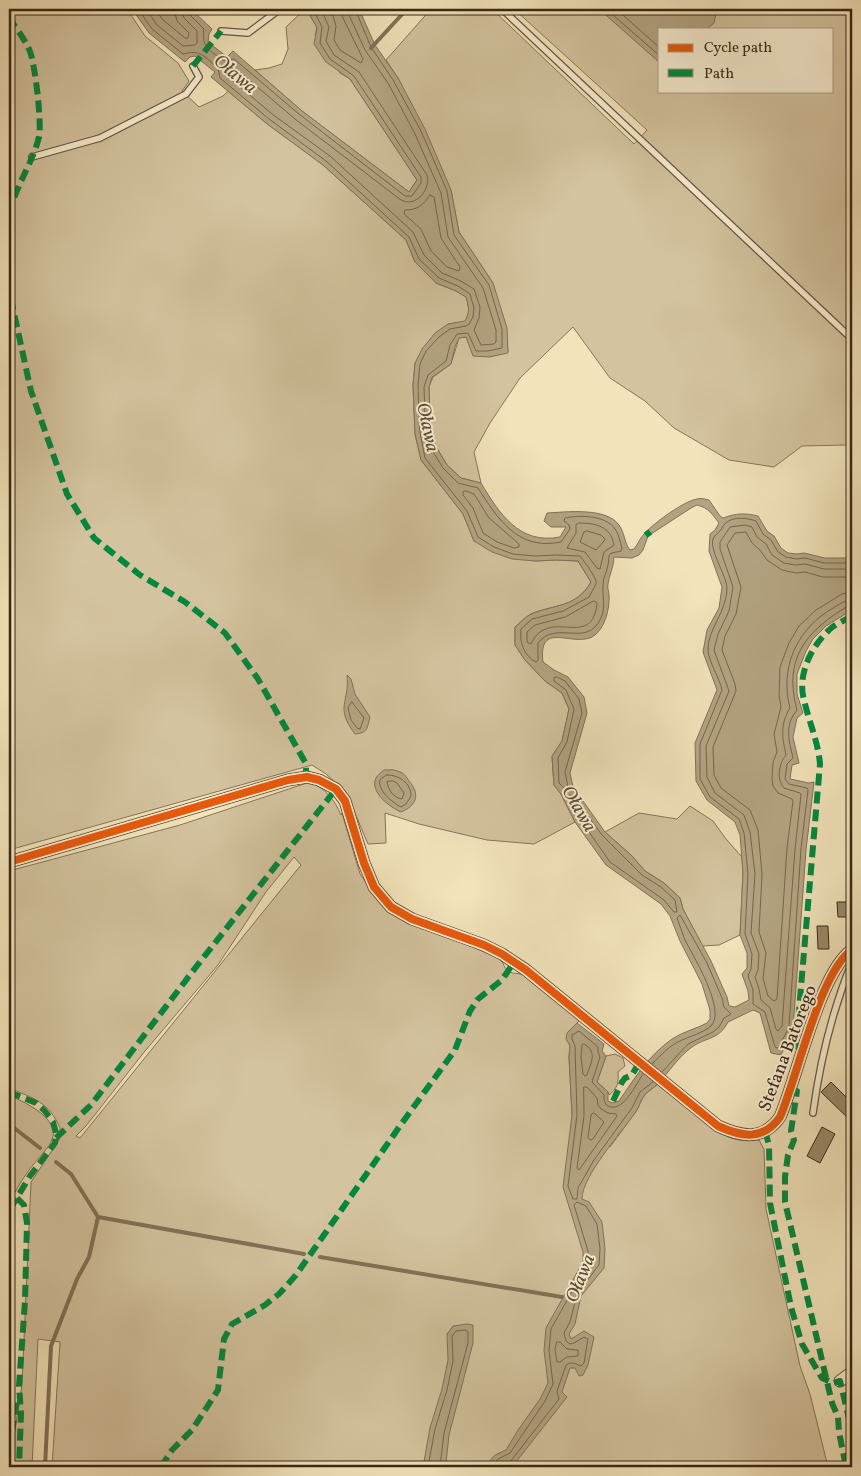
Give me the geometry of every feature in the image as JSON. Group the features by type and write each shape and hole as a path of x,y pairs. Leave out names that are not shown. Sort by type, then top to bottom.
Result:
{"street":[{"name":"Stefana Batorego","path":"9,862 288,780 307,777 319,780 336,789 345,801 364,863 374,887 391,907 412,919 484,945 502,954 526,970 642,1062 718,1126 745,1135 765,1131 777,1122 785,1106 818,1008 832,974 843,957 852,950"},
{"path":"840,1381 852,1372"}],"lane":[{"path":"221,31 248,33 280,9"},
{"path":"502,9 852,339"},
{"path":"32,157 100,138 186,94 199,77 193,66"},
{"path":"813,1113 819,1070 828,1034 841,989 852,962"}],"shaded area":[{"path":"10,9 127,9 145,36 178,63 189,81 182,91 199,107 223,96 228,91 266,123 323,165 406,240 415,262 436,283 466,297 468,316 465,322 448,324 415,363 413,385 415,434 421,460 463,514 474,541 535,561 578,561 591,582 579,597 564,604 531,614 515,627 515,645 525,660 545,681 562,693 569,709 562,741 552,757 554,785 561,794 575,822 534,844 487,840 419,824 385,813 386,843 368,844 346,792 326,774 312,765 9,850"},
{"path":"305,9 311,9 313,13 310,16 317,27 315,35 340,73 350,79 417,180 409,192 302,111 255,70 282,64 288,49 286,27"},
{"path":"431,9 492,9 634,144 647,130 514,9 852,9 852,449 845,445 802,446 774,467 729,460 674,428 645,401 610,378 573,327 520,378 490,423 474,452 481,483 461,478 447,465 435,445 430,417 429,387 433,377 451,364 459,338 466,337 489,357 508,352 507,340 493,283 459,232 451,190 398,78 386,60"},
{"path":"310,782 329,795 341,815 342,813 360,874 379,901 463,943 501,959 509,971 523,974 581,1019 567,1033 570,1046 572,1115 610,1147 637,1110 644,1095 659,1083 704,1121 723,1134 738,1140 759,1140 764,1149 766,1209 800,1366 810,1394 828,1467 52,1467 60,1342 38,1339 32,1467 9,1467 22,1385 31,1182 59,1140 60,1128 51,1112 39,1102 9,1088 9,871 180,825","holes":["294,857 301,865 80,1138 76,1136 218,965 266,892"]},
{"path":"690,806 713,821 742,857 740,935 719,945 702,946 683,909 680,898 664,883 645,871 631,855 605,832 639,813 677,819"},
{"path":"615,1054 623,1058 625,1066 618,1072 617,1085 609,1095 597,1082 606,1056"},
{"path":"9,1095 32,1107 47,1119 52,1126 53,1134 49,1146 24,1176 9,1203"}],"water":[{"name":"Oława","path":"132,9 191,9 212,29 208,42 227,57 233,51 302,111 409,192 417,180 350,79 326,62 314,44 317,28 310,15 312,13 311,9 359,9 375,45 398,78 425,129 451,190 459,232 493,283 507,328 508,353 489,357 473,356 466,337 459,338 451,364 432,377 429,387 430,417 435,445 447,465 461,478 481,483 495,505 512,524 533,536 546,538 560,537 566,527 551,527 544,521 547,513 596,513 613,519 619,525 630,550 634,549 649,529 662,518 691,501 703,499 709,500 723,518 741,514 758,516 767,531 774,536 781,548 788,553 804,553 825,558 852,558 852,610 826,626 813,639 797,674 797,694 803,713 797,718 793,737 799,763 792,765 790,779 809,783 814,782 806,850 793,1029 781,1055 771,1053 760,1013 753,1010 728,1022 721,1032 692,1047 678,1060 658,1084 645,1094 636,1111 595,1167 588,1179 582,1199 589,1202 602,1222 605,1249 604,1268 581,1296 575,1324 569,1334 571,1339 584,1331 594,1337 588,1365 583,1375 579,1376 575,1368 570,1368 562,1392 567,1397 512,1467 484,1467 495,1455 506,1450 540,1399 548,1383 544,1350 546,1328 583,1262 583,1252 563,1187 572,1115 570,1046 566,1039 567,1033 577,1023 604,1044 602,1051 606,1056 597,1082 608,1092 608,1101 612,1103 619,1101 642,1068 664,1045 676,1037 707,1023 710,1019 710,1010 702,984 680,941 670,916 661,904 606,865 575,822 561,794 554,785 552,756 562,741 569,709 562,693 545,681 525,660 515,645 515,627 525,618 531,614 572,601 579,597 591,582 578,561 512,559 492,552 474,541 463,514 421,460 415,434 413,385 415,363 422,349 435,333 448,324 465,321 468,315 466,297 436,283 415,262 406,240 323,165 266,123 211,77 215,72 195,56 190,57 185,62 149,33","holes":["697,505 710,512 719,523 710,534 709,551 722,587 719,608 707,630 703,652 717,690 695,743 696,781 707,800 735,822 740,835 743,873 740,935 747,953 747,968 742,974 749,1000 735,1007 729,1006 711,961 683,909 680,898 664,883 645,871 631,855 605,832 573,787 570,773 587,713 584,697 568,677 543,662 543,649 546,642 551,638 584,639 597,634 607,612 609,577 614,557 632,558 639,555 648,536"]},
{"path":"599,9 717,9 714,23 708,28 658,28 658,61"},
{"path":"347,675 351,679 355,694 370,717 365,731 355,734 345,717 344,710"},
{"path":"384,770 394,770 403,773 413,786 416,795 415,800 406,810 401,812 392,807 378,794 375,783 376,778"},
{"path":"473,1325 473,1343 449,1435 446,1463 444,1467 423,1467 430,1428 442,1389 448,1360 447,1334 453,1326"}],"building":[{"path":"837,902 851,902 851,917 838,917"},
{"path":"817,926 828,926 829,949 818,949"},
{"path":"831,1082 852,1103 852,1122 821,1092"},
{"path":"822,1127 835,1134 820,1163 807,1156"}],"waterway":[{"path":"371,48 407,9"},
{"path":"9,1124 40,1148"},
{"path":"56,1162 71,1174 98,1217 304,1254"},
{"path":"45,1467 51,1346 77,1279 89,1257 98,1217"},
{"name":"Oława","path":"320,1257 562,1297"}],"marked path":[{"path":"9,17 29,49 34,66 40,119 40,130 36,147 15,195 9,216"},
{"path":"193,66 221,31"},
{"path":"9,280 12,304 31,391 67,494 94,538 140,575 185,602 225,633 258,679 305,762 307,777"},
{"path":"646,531 650,536"},
{"path":"804,1049 796,1046 820,764 802,691 802,681 811,653 822,637 831,628 852,616"},
{"path":"56,1138 91,1105 196,967 336,789"},
{"path":"161,1467 172,1450 192,1430 218,1390 224,1339 232,1324 265,1305 279,1294 296,1275 455,1050 470,1011 478,999 502,980 514,962"},
{"path":"613,1101 622,1082 625,1078 632,1075 640,1061"},
{"path":"791,1089 797,1091 791,1131 794,1140 788,1155 785,1177 785,1202 832,1403 838,1417 846,1467"},
{"path":"9,1092 36,1103 53,1122 56,1133 55,1143 30,1176 9,1211"},
{"path":"765,1131 769,1145 770,1203 791,1307 802,1344 822,1378 833,1383 840,1381 852,1431"},
{"path":"17,1198 24,1205 27,1223 25,1301 19,1386 21,1413 19,1467"},
{"path":"9,1450 17,1401"}],"cycle path":[{"path":"9,862 288,780 307,777 319,780 336,789 345,801 364,863 374,887 391,907 412,919 484,945 502,954 526,970 718,1126 735,1133 752,1135 767,1130 780,1117 820,1002 840,962 852,950"}]}
